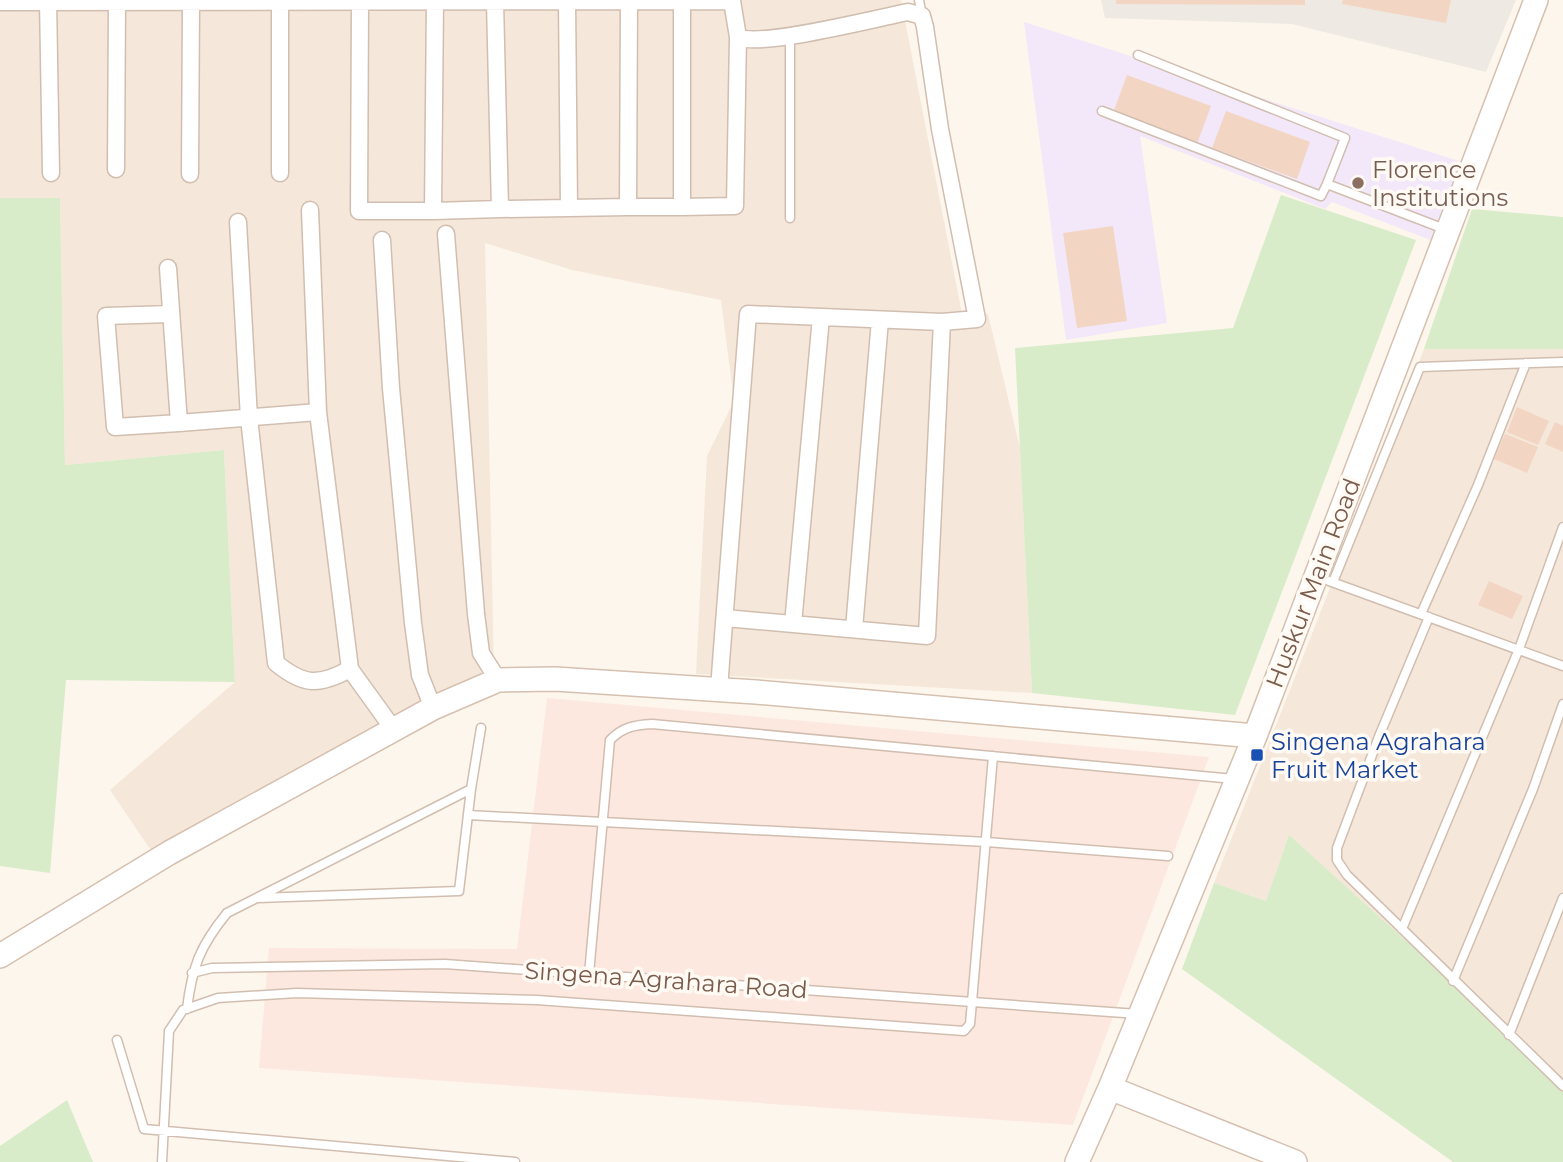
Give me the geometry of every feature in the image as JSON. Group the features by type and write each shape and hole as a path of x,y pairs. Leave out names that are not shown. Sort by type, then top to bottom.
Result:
{"street":[{"name":"Huskur Main Road","path":"1077,1162 1255,736 1324,579 1447,230 1536,0"},
{"path":"48,1 51,173"},
{"path":"182,1 190,174"},
{"path":"433,211 435,1"},
{"path":"567,1 569,208"},
{"path":"628,206 629,1"},
{"path":"682,1 682,207"},
{"path":"0,2 732,1 738,37 735,206 359,211 360,2"},
{"path":"116,169 117,2"},
{"path":"280,2 280,173"},
{"path":"495,2 500,209"},
{"path":"719,690 748,314 942,322 977,318 940,128 921,8 790,36 745,41 738,37"},
{"path":"310,210 318,412 350,669 394,730"},
{"path":"237,222 249,418 276,663 294,677 312,682 336,677 350,669"},
{"path":"446,234 476,614 481,653 498,680"},
{"path":"382,240 391,388 412,624 420,675 433,708"},
{"path":"168,268 179,423"},
{"path":"170,314 106,316 115,427 318,412"},
{"path":"793,624 821,317"},
{"path":"854,629 880,320"},
{"path":"724,618 927,636 942,322"},
{"path":"0,956 169,853 433,708 498,680 555,679 719,690 1255,736"},
{"path":"1110,1088 1295,1162"}],"lane":[{"path":"790,36 790,218"},
{"path":"1102,111 1321,196 1345,138 1138,55"},
{"path":"1327,184 1447,230"},
{"path":"1563,362 1420,367 1324,579 1563,666"},
{"path":"1526,363 1380,734 1338,848 1337,860 1347,875 1563,1086"},
{"path":"1402,929 1519,649 1563,527"},
{"path":"1454,981 1533,789 1563,704"},
{"path":"589,974 610,740 619,731 632,725 652,724 1237,780"},
{"path":"256,898 459,891 481,728"},
{"path":"162,1162 169,1031 183,1010 218,998 252,995 388,995 537,1000 964,1031 970,1024 993,756"},
{"path":"187,1009 192,973 211,932 227,913 471,789"},
{"path":"468,815 987,842 1168,856"},
{"path":"1509,1034 1563,898"},
{"name":"Singena Agrahara Road","path":"192,973 212,968 445,964 1140,1014"},
{"path":"117,1040 144,1129 515,1162"}],"shaded area":[{"path":"0,0 901,0 962,314 988,314 1020,448 1032,693 696,674 707,456 734,401 721,300 572,270 485,243 494,673 152,852 110,790 235,682 224,450 65,465 60,198 0,198"},
{"path":"1101,0 1516,0 1486,72 1292,24 1105,18"},
{"name":"Florence Institutions","path":"1024,22 1465,163 1433,241 1332,202 1325,209 1140,136 1167,323 1066,340"},
{"path":"1424,349 1563,349 1563,1083 1289,836 1266,901 1214,883"},
{"path":"547,698 1209,757 1073,1125 259,1068 269,948 517,949"}],"green space":[{"path":"1281,195 1416,240 1235,715 1032,693 1015,348 1233,328"},
{"path":"0,198 60,198 65,465 224,450 235,682 66,680 50,873 0,866"},
{"path":"1472,209 1563,217 1563,349 1424,349"},
{"path":"1289,835 1563,1083 1563,1162 1453,1162 1182,969 1214,883 1266,901"},
{"path":"67,1100 93,1162 0,1162 0,1146"}],"building":[{"path":"1116,0 1305,0 1305,5 1116,4"},
{"path":"1343,0 1451,0 1446,23 1342,4"},
{"path":"1127,75 1211,106 1197,144 1113,113"},
{"path":"1226,111 1310,142 1297,179 1212,148"},
{"path":"1113,226 1127,321 1077,328 1063,233"},
{"path":"1517,407 1549,421 1538,445 1507,432"},
{"path":"1555,422 1563,426 1563,452 1545,444"},
{"path":"1505,434 1538,447 1527,473 1494,459"},
{"path":"1489,581 1523,596 1512,619 1478,605"}],"place":[{"name":"Florence Institutions","path":"1358,183"},
{"name":"Singena Agrahara Fruit Market","path":"1257,755"}]}
